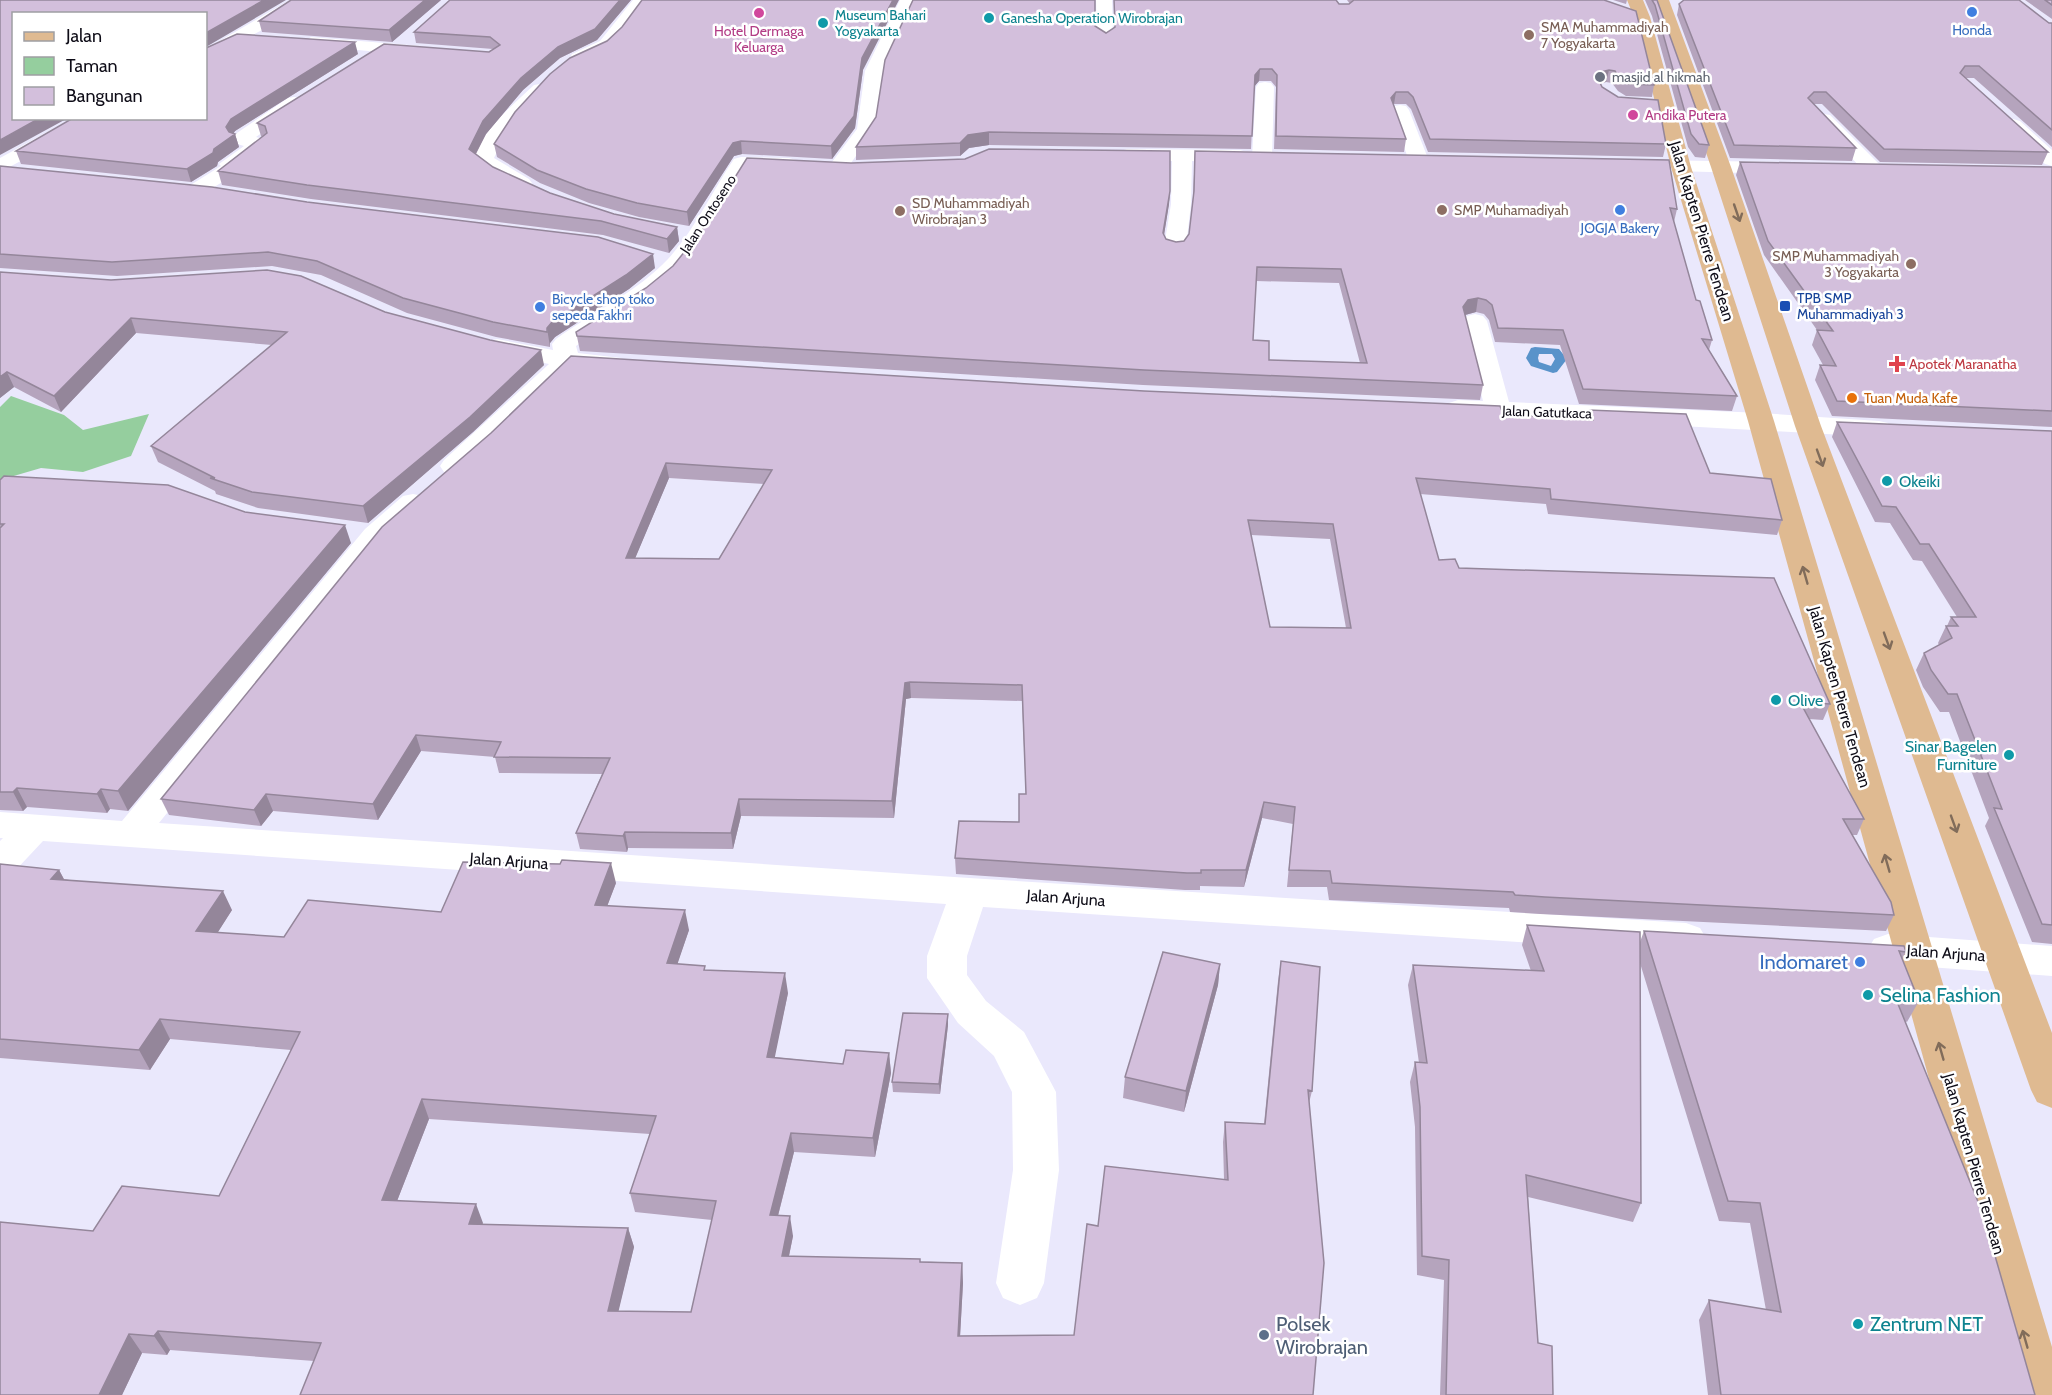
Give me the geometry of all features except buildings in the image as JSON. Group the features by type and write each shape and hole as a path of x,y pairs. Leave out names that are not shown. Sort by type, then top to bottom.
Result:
{"main road":[{"name":"Jalan Kapten Pierre Tendean","path":"1651,7 1658,105 1681,167 1761,421 2041,1395"},
{"name":"Jalan Kapten Pierre Tendean","path":"1651,7 1721,167 1808,426 2052,1090"}],"street":[{"path":"207,54 300,0"},
{"path":"539,192 495,169 484,160 483,153 495,136 557,72 606,44 641,0"},
{"path":"838,166 866,129 874,71 908,0"},
{"path":"1104,0 1105,37"},
{"path":"354,66 413,35"},
{"path":"237,38 273,40"},
{"path":"297,42 440,53"},
{"path":"1262,157 1265,87"},
{"path":"196,190 233,167 229,164 260,144 241,139 243,137 305,96"},
{"path":"1400,110 1419,161"},
{"path":"1816,110 1873,170"},
{"path":"2001,114 2048,169"},
{"path":"0,166 84,120"},
{"path":"1112,155 1284,157"},
{"path":"1175,247 1181,204 1182,155"},
{"path":"1396,160 1442,161"},
{"name":"Jalan Ontoseno","path":"567,360 564,344 633,298 665,261 696,235 742,162 860,168"},
{"path":"1621,165 1803,168"},
{"path":"1850,169 1897,170"},
{"path":"0,171 22,173"},
{"path":"172,188 229,194"},
{"path":"675,232 696,235"},
{"path":"1475,321 1498,410"},
{"path":"472,340 567,360 638,365"},
{"path":"130,835 375,535 484,440 567,360"},
{"name":"Jalan Gatutkaca","path":"1439,407 1761,421 1808,426 1901,430"},
{"path":"342,531 375,535"},
{"path":"0,864 18,826"},
{"name":"Jalan Arjuna","path":"18,826 969,892 1714,939"},
{"path":"969,892 947,956 947,978 972,1012 1009,1044 1034,1092 1036,1170 1020,1283"},
{"name":"Jalan Arjuna","path":"1854,947 2052,961"}],"green space":[{"path":"11,396 64,415 83,430 149,414 131,456 83,472 41,468 0,480 0,407"}],"waterway":[{"path":"1535,350 1555,351 1561,359 1553,370 1535,364 1532,358 1535,350"}],"place":[{"name":"Honda","path":"1972,12"},
{"name":"Hotel Dermaga Keluarga","path":"759,13"},
{"name":"Ganesha Operation Wirobrajan","path":"989,18"},
{"name":"Museum Bahari Yogyakarta","path":"823,23"},
{"name":"SMA Muhammadiyah 7 Yogyakarta","path":"1529,35"},
{"name":"masjid al hikmah","path":"1600,77"},
{"name":"Andika Putera","path":"1633,115"},
{"name":"SMP Muhamadiyah","path":"1442,210"},
{"name":"JOGJA Bakery","path":"1620,210"},
{"name":"SD Muhammadiyah Wirobrajan 3","path":"900,211"},
{"name":"SMP Muhammadiyah 3 Yogyakarta","path":"1911,264"},
{"name":"TPB SMP Muhammadiyah 3","path":"1785,306"},
{"name":"Bicycle shop toko sepeda Fakhri","path":"540,307"},
{"name":"Apotek Maranatha","path":"1897,364"},
{"name":"Tuan Muda Kafe","path":"1852,398"},
{"name":"Okeiki","path":"1887,481"},
{"name":"Olive","path":"1776,700"},
{"name":"Sinar Bagelen Furniture","path":"2009,755"},
{"name":"Indomaret","path":"1860,962"},
{"name":"Selina Fashion","path":"1868,995"},
{"name":"Zentrum NET","path":"1858,1324"},
{"name":"Polsek Wirobrajan","path":"1264,1335"}]}
